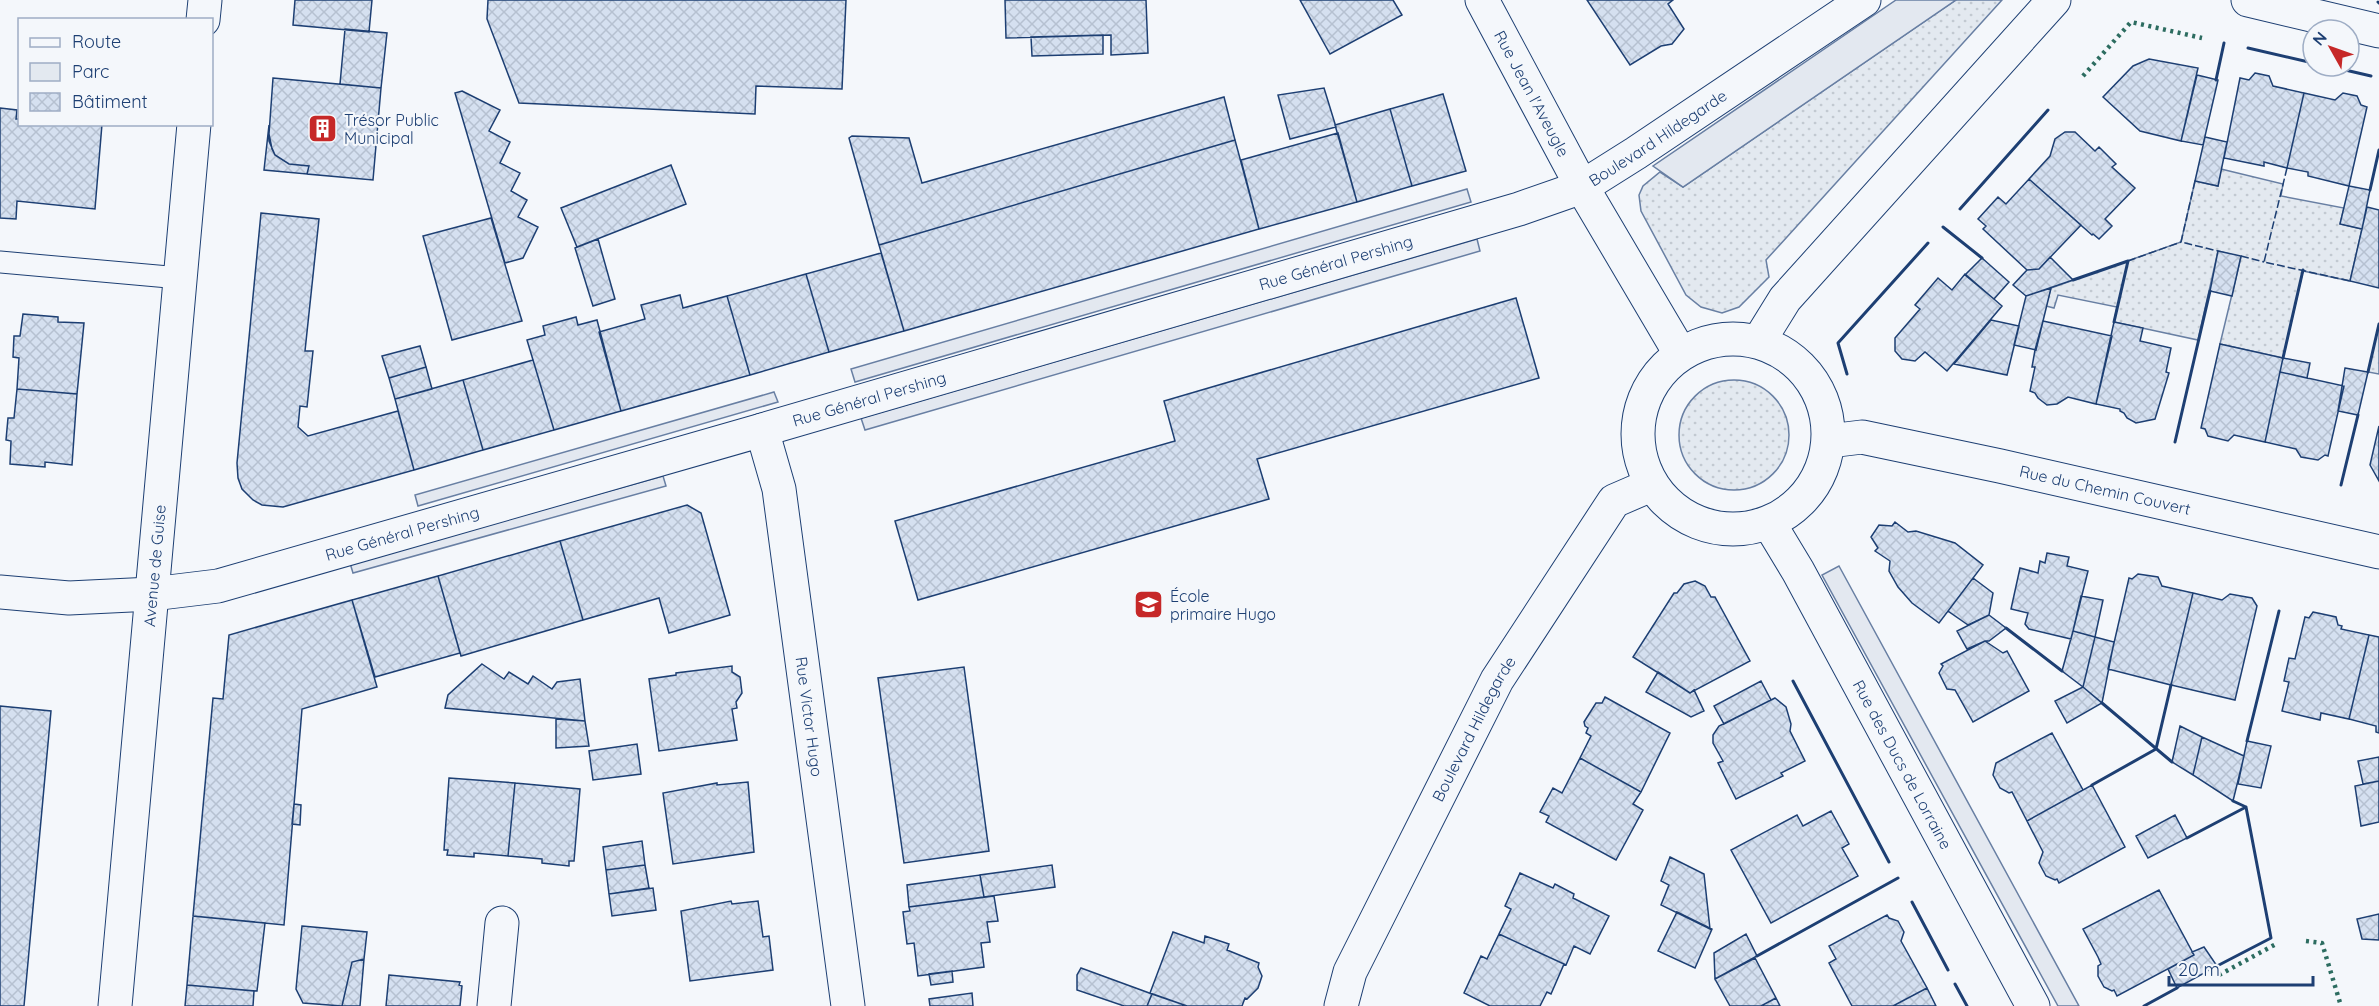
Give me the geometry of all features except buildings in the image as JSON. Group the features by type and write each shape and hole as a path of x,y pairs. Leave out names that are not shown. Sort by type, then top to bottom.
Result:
{"street":[{"path":"203,18 205,0"},
{"name":"Rue Jean l'Aveugle","path":"1482,0 1582,187"},
{"name":"Boulevard Hildegarde","path":"1680,353 1582,187 1864,0"},
{"path":"1759,341 1785,299 2054,0"},
{"path":"2248,0 2379,31"},
{"name":"Avenue de Guise","path":"115,1006 194,126"},
{"name":"Rue Général Pershing","path":"0,592 69,598 152,594 218,586 1508,213 1582,187"},
{"path":"1718,339 1759,341 1789,356 1812,378 1825,408 1829,441 1820,475 1799,504 1769,523 1736,530 1703,525 1673,510 1651,485 1638,450 1639,413 1654,380 1680,353 1718,339"},
{"name":"Rue Victor Hugo","path":"762,430 779,489 848,1006"},
{"name":"Rue du Chemin Couvert","path":"1829,441 1862,437 2379,552"},
{"name":"Boulevard Hildegarde","path":"1341,1006 1350,972 1497,680 1614,501 1651,485"},
{"name":"Rue des Ducs de Lorraine","path":"1769,523 1798,571 2033,1006"},
{"path":"494,1006 502,923"}],"lane":[{"path":"0,262 180,278"}],"green space":[{"path":"1956,0 2002,0 1766,260 1769,277 1739,307 1722,313 1701,307 1686,295 1641,211 1639,195 1643,186 1660,172 1683,187"},
{"path":"2221,169 2283,184 2281,196 2344,208 2340,224 2362,229 2350,281 2303,271 2283,358 2220,344 2241,257 2218,251 2198,340 2114,322 2117,307 2058,295 2054,308 2046,306 2051,288 2181,242 2195,181 2218,186"},
{"path":"2379,324 2379,374 2368,372"},
{"path":"1734,380 1755,384 1773,396 1785,414 1789,435 1785,456 1773,474 1755,486 1734,490 1713,486 1695,474 1683,456 1679,435 1683,414 1695,396 1713,384"}],"shaded area":[{"path":"1896,0 1956,0 1683,187 1653,166"},
{"path":"1467,189 1471,202 855,382 851,369"},
{"path":"1477,239 1480,251 865,430 861,418"},
{"path":"774,392 778,402 418,506 415,495"},
{"path":"663,476 666,486 353,573 350,563"},
{"path":"1839,566 2079,1006 2058,1006 1822,575"}],"hedge":[{"path":"2083,76 2131,22 2202,38"},
{"path":"2306,941 2322,943 2341,1006"},
{"path":"2219,975 2276,944"}],"fence":[{"path":"2287,168 2264,262 2350,281"},
{"path":"2195,181 2181,242 2218,251"},
{"path":"2128,261 2181,242"},
{"path":"2241,256 2264,262"}],"wall":[{"path":"2216,80 2224,43"},
{"path":"2248,48 2301,60"},
{"path":"2361,74 2371,76"},
{"path":"1960,209 2048,110"},
{"path":"2370,190 2379,150"},
{"path":"1943,227 1982,258"},
{"path":"1847,374 1838,343 1928,243"},
{"path":"2073,280 2128,261 2114,322"},
{"path":"2283,358 2303,270"},
{"path":"2175,442 2210,291"},
{"path":"2368,372 2379,324"},
{"path":"2341,485 2358,415"},
{"path":"2247,741 2279,611"},
{"path":"2006,628 2062,671"},
{"path":"1793,681 1889,862"},
{"path":"2092,785 2156,749 2171,685"},
{"path":"2102,703 2172,762"},
{"path":"2187,838 2246,807 2233,801"},
{"path":"2217,966 2271,938 2246,807"},
{"path":"1757,956 1898,878"},
{"path":"1912,902 1948,970"},
{"path":"1955,984 1967,1006"},
{"path":"2144,1006 2177,988"}],"place":[{"name":"Trésor Public Municipal","path":"323,129"},
{"name":"École primaire Hugo","path":"1149,605"}]}
